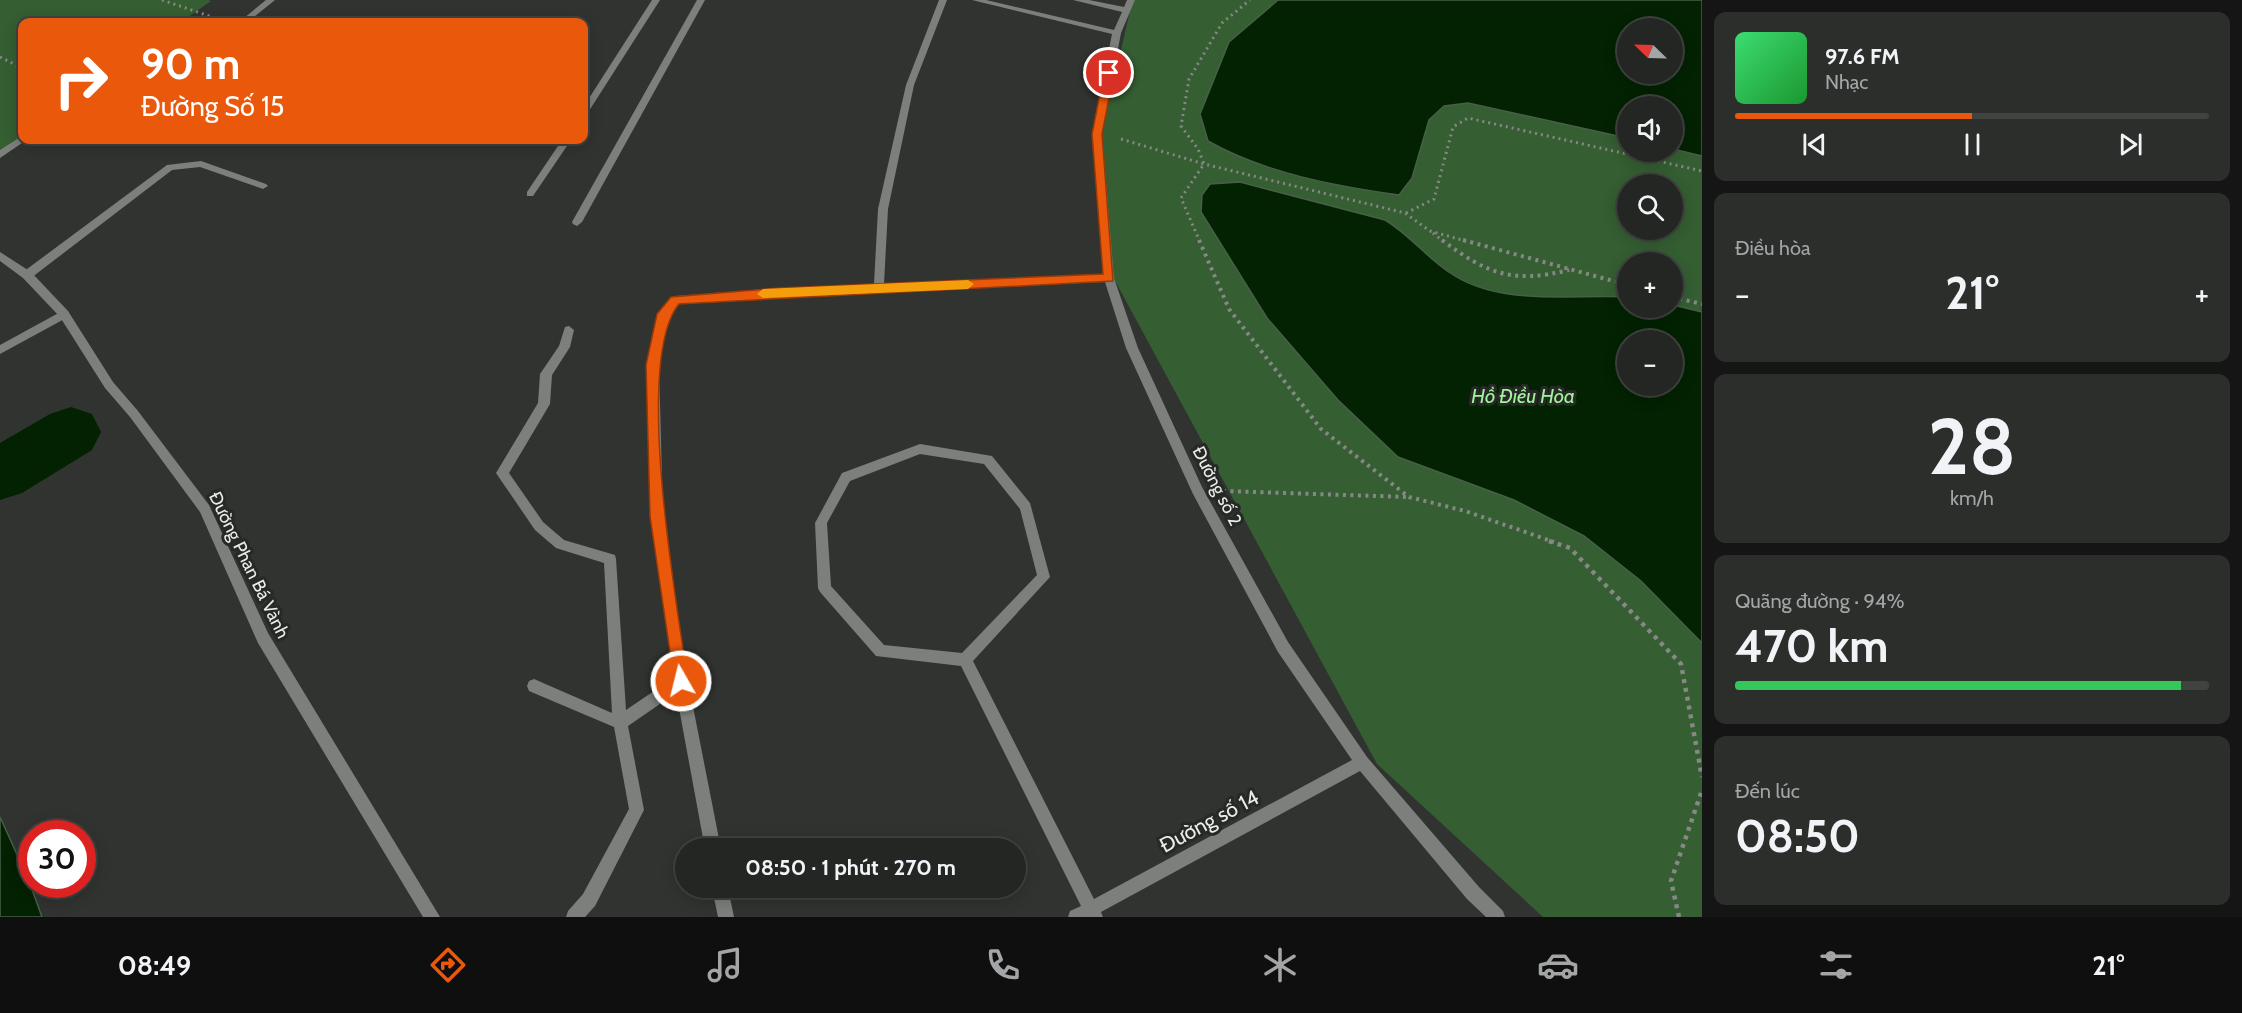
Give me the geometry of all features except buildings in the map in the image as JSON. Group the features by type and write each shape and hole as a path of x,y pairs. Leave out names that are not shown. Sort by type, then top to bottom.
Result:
{"street":[{"path":"248,18 271,0"},
{"path":"588,106 656,0"},
{"path":"577,222 701,0"},
{"path":"879,288 883,210 910,85 943,0"},
{"path":"976,0 1118,33"},
{"path":"1077,0 1129,5"},
{"name":"Đường số 2","path":"1129,5 1118,33 1097,134 1109,278 1132,348 1197,490 1283,647 1362,762 1473,893 1497,917"},
{"path":"0,156 18,142"},
{"path":"530,194 563,144"},
{"path":"27,274 170,167 201,164 263,186"},
{"name":"Đường Phan Bá Vành","path":"0,256 27,274 64,314 109,385 134,414 205,509 262,638 432,917"},
{"path":"711,838 681,681 657,516 653,365 664,314 675,300 1109,278"},
{"path":"0,350 64,314"},
{"path":"569,330 564,347 546,374 544,404 502,473 538,526 560,544 610,558 620,723 637,810 589,900 574,917"},
{"path":"920,449 988,460 1026,507 1044,577 965,660 881,651 825,588 820,523 846,477 920,449"},
{"path":"965,660 1087,914"},
{"path":"620,723 681,681"},
{"path":"534,686 620,723"},
{"name":"Đường số 14","path":"1087,914 1362,762"},
{"path":"722,898 726,917"}],"path":[{"path":"162,0 215,18"},
{"path":"1204,164 1198,149 1181,126 1190,79 1222,23 1250,0"},
{"path":"0,57 18,66"},
{"path":"1405,213 1434,199 1453,127 1468,118 1702,171"},
{"path":"1097,134 1143,144 1204,164 1405,213 1467,260 1501,276 1540,280 1569,270"},
{"path":"1204,164 1181,198 1229,309 1321,429 1408,497"},
{"path":"1430,231 1617,282"},
{"path":"1683,300 1702,304"},
{"path":"1197,490 1408,497 1465,511 1570,548 1681,664 1702,777"},
{"path":"1678,917 1671,881 1702,790"}],"shaded area":[{"path":"0,0 211,1 187,18 18,18 18,139 0,153"},
{"path":"1135,0 1702,0 1702,917 1543,917 1377,764 1114,279 1101,135 1130,11"}],"water":[{"path":"1278,0 1702,0 1702,156 1683,151 1683,96 1617,96 1617,136 1468,103 1444,106 1429,120 1412,178 1399,195 1300,177 1252,162 1208,141 1200,114 1229,42"},
{"name":"Hồ Điều Hòa","path":"1240,182 1385,220 1449,272 1468,283 1489,290 1535,296 1617,297 1617,318 1683,318 1683,307 1702,312 1702,643 1641,581 1584,536 1514,500 1398,457 1338,400 1267,318 1201,212 1202,195 1210,184"},
{"path":"0,817 18,857 18,898 35,898 42,917 0,917"}],"waterway":[{"path":"0,474 71,432"}],"slow traffic":[{"path":"763,294 968,284"}],"route":[{"path":"681,681 657,516 653,365 664,314 675,300 780,292 1109,278 1097,134 1109,73"}]}
